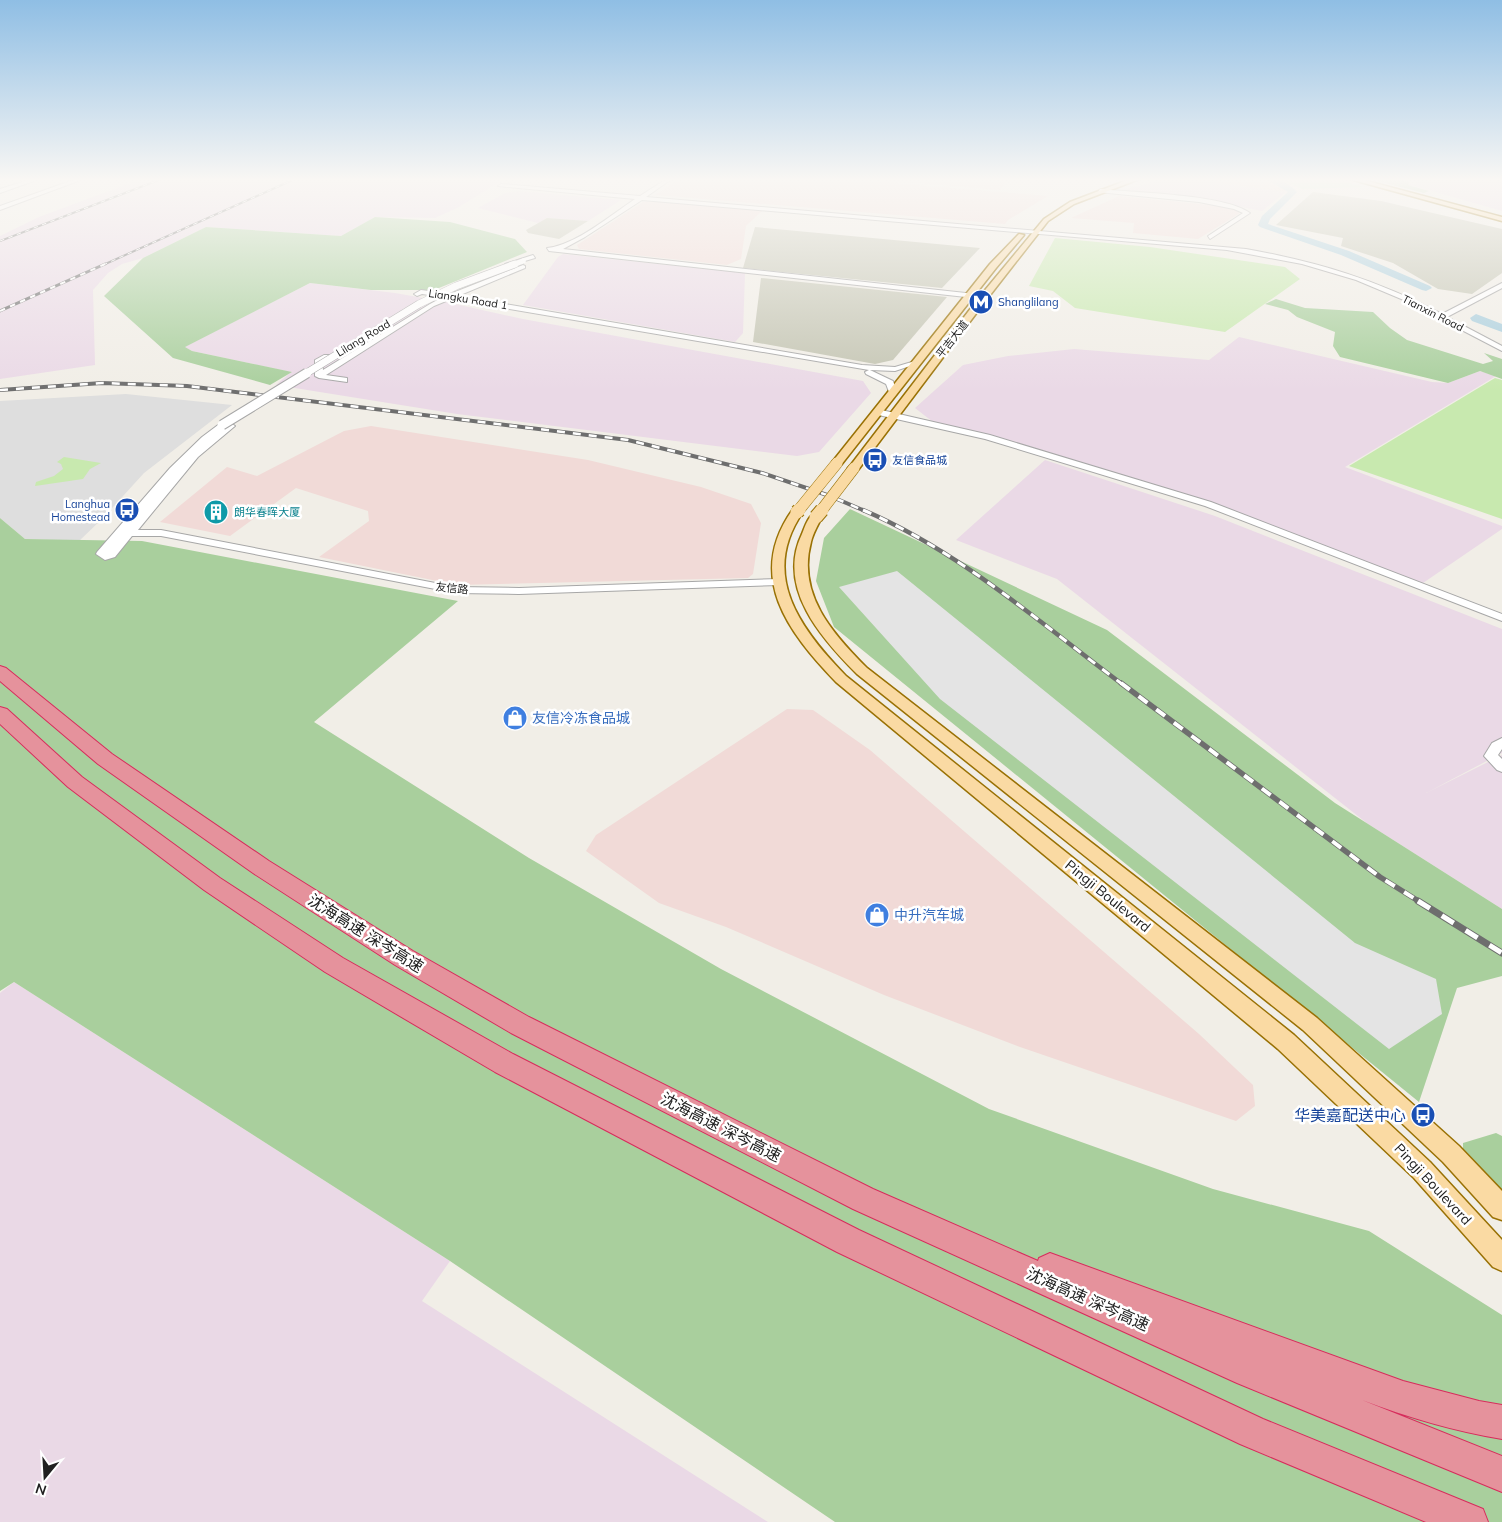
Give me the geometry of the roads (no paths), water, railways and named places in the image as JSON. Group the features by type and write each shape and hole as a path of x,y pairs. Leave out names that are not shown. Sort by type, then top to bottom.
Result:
{"highway":[{"name":"沈海高速 深岑高速","path":"0,672 113,764 261,866 404,958 520,1025 864,1199 1249,1370 1502,1474"},
{"path":"0,713 76,782 212,884 334,966 504,1063 848,1241 1252,1432 1470,1522"},
{"path":"864,1199 1403,1398 1479,1418 1502,1422"}],"main road":[{"name":"平吉大道","path":"797,512 915,363 1009,249"},
{"name":"平吉大道","path":"816,517 1023,249"},
{"name":"Pingji Boulevard","path":"797,512 785,530 779,548 778,580 786,606 799,630 818,655 841,679 1286,1042 1422,1170 1502,1258"},
{"name":"Pingji Boulevard","path":"816,517 806,533 801,550 802,586 822,626 840,649 869,676 1310,1024 1451,1154 1502,1208"}],"street":[{"name":"Lilang Road","path":"227,425 195,455 132,530 106,555 159,485 186,455 227,425 419,304 456,286 554,249"},
{"name":"Tianxin Road","path":"1226,249 1286,259 1361,280 1406,298 1502,344"},
{"path":"319,376 447,298 532,263 539,256"},
{"path":"319,376 318,362 432,295 518,260 539,256 984,298"},
{"path":"1444,316 1502,285"},
{"name":"Liangku Road 1","path":"432,295 861,370 885,378 890,382 893,392"},
{"name":"Liangku Road 1","path":"447,298 862,367 895,369 915,363"},
{"name":"Tianxin Road","path":"1444,316 1502,349"},
{"path":"319,376 344,380"},
{"path":"878,412 987,437 1208,504 1502,618"},
{"name":"友信路","path":"132,530 161,533 456,590 519,591 778,580"},
{"path":"1502,743 1497,746 1491,756 1502,767"}],"waterway":[{"path":"1333,249 1426,288"},
{"path":"1476,318 1502,328"}],"railway":[{"path":"103,265 139,249"},
{"path":"0,311 105,264"},
{"path":"0,390 102,383 187,386 628,440 762,473 830,496 865,511"},
{"path":"863,510 898,527 965,567 1122,684"},
{"path":"1121,683 1380,877 1420,902"},
{"path":"1418,901 1502,953"}],"place":[{"name":"Shanglilang","path":"981,302"},
{"name":"友信食品城","path":"875,460"},
{"name":"Langhua Homestead","path":"127,510"},
{"name":"朗华春晖大厦","path":"216,512"},
{"name":"友信冷冻食品城","path":"515,718"},
{"name":"中升汽车城","path":"877,915"},
{"name":"华美嘉配送中心","path":"1423,1115"}]}
